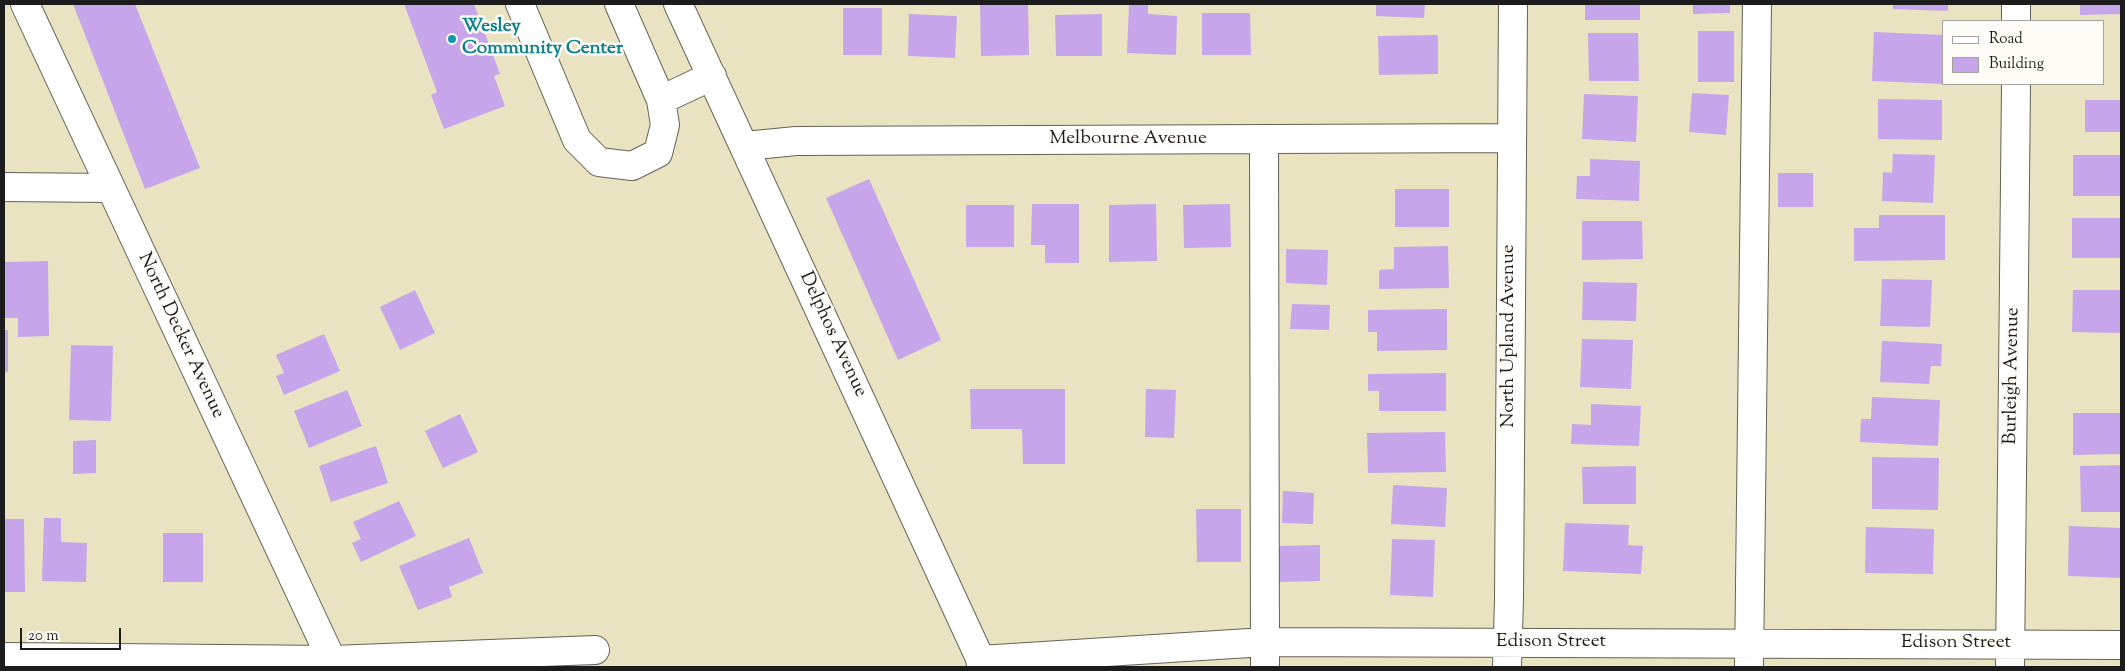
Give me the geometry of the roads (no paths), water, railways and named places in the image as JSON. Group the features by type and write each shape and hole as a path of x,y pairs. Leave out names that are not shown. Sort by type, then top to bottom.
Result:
{"street":[{"name":"North Decker Avenue","path":"25,4 333,664"},
{"path":"520,4 576,140 599,162 632,166 658,153 665,125 662,100 619,4"},
{"name":"Delphos Avenue","path":"678,4 982,664"},
{"name":"North Upland Avenue","path":"1507,655 1513,4"},
{"path":"1749,655 1757,4"},
{"path":"2016,4 2016,20"},
{"path":"662,100 712,76"},
{"name":"Burleigh Avenue","path":"2010,656 2016,85"},
{"name":"Melbourne Avenue","path":"745,146 796,141 1511,138"},
{"path":"1264,139 1264,654"},
{"path":"4,187 110,188"},
{"name":"Edison Street","path":"982,664 1264,654 2010,656 2121,645"},
{"path":"4,657 333,664 595,650"}],"place":[{"name":"Wesley Community Center","path":"452,39"}]}
